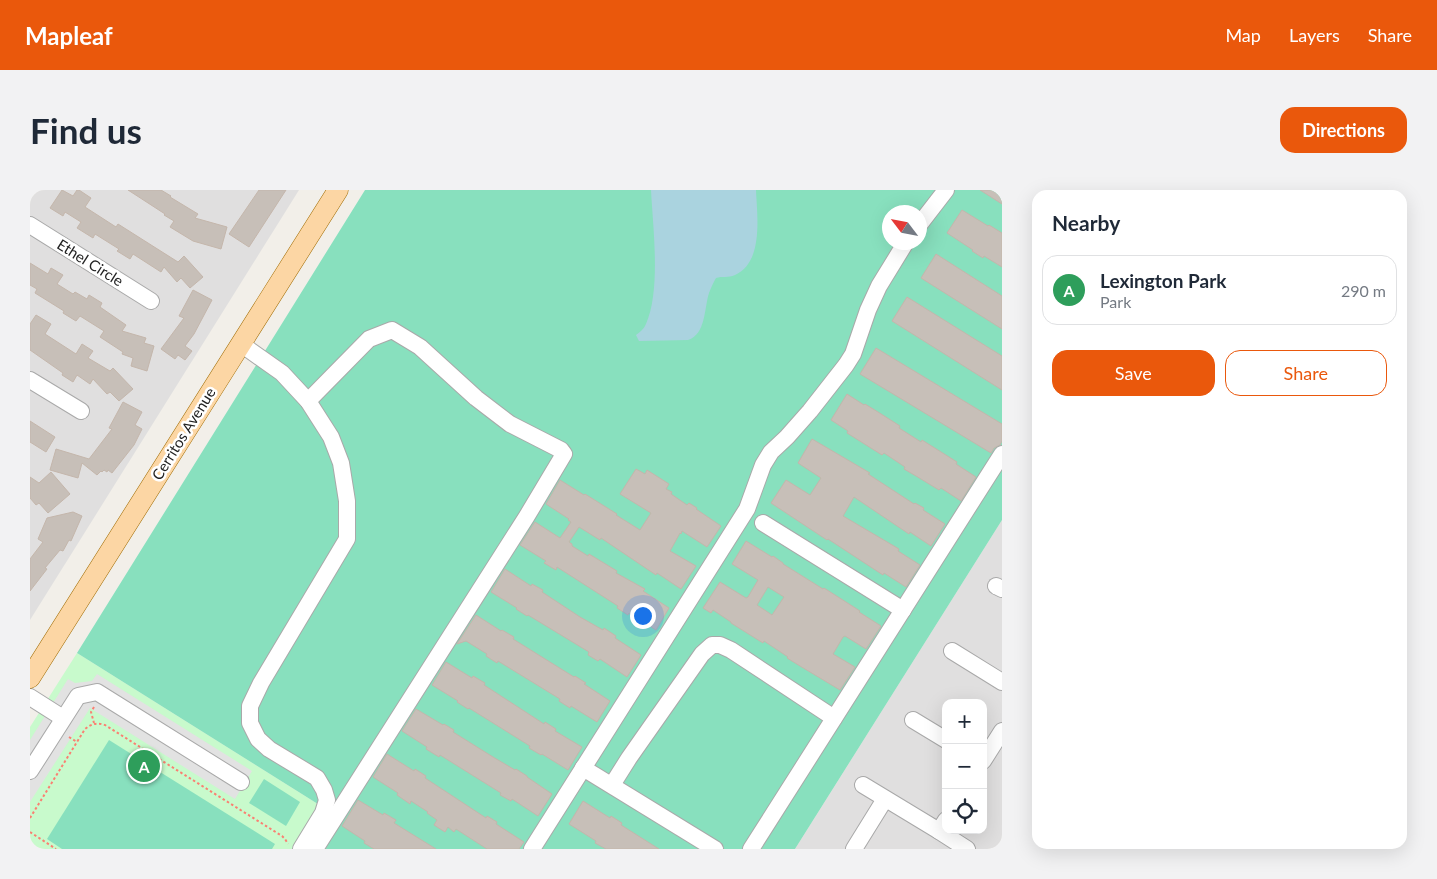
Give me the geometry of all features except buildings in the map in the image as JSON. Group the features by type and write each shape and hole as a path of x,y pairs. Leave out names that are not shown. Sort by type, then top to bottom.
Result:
{"main road":[{"name":"Cerritos Avenue","path":"30,678 338,190"}],"street":[{"path":"927,216 946,190"},
{"name":"Ethel Circle","path":"30,225 150,301"},
{"path":"532,849 747,509 763,465 771,452 810,411 853,354 868,310 879,286 901,250"},
{"path":"308,402 369,339 392,330 420,347 476,398 510,424 561,450 564,454 527,516 315,849"},
{"path":"241,344 282,373 308,402 331,437 341,463 347,501 347,539 261,683 250,706 250,724 258,739 269,749 317,778 324,790 327,800 323,813 295,848"},
{"path":"30,380 81,412"},
{"path":"751,849 1002,454"},
{"path":"762,523 903,610"},
{"path":"612,785 702,654 712,645 720,644 731,650 834,718"},
{"path":"952,651 1002,682"},
{"path":"30,771 78,696 97,692 241,782"},
{"path":"30,697 64,718"},
{"path":"913,720 942,738"},
{"path":"987,755 1002,731"},
{"path":"583,768 715,849"},
{"path":"863,785 885,799 942,826"},
{"path":"854,849 885,799"},
{"path":"948,834 956,846"}],"path":[{"path":"30,818 85,729 100,723 282,836 295,848"},
{"path":"30,832 56,849"}],"shaded area":[{"path":"30,190 299,190 30,620"},
{"path":"1002,520 1002,849 795,849"},
{"path":"97,674 252,771 235,799 90,708 30,802 30,740 68,679 75,683 92,681"}],"green space":[{"path":"365,190 1002,190 1002,520 795,849 294,849 321,806 77,653"},
{"path":"77,653 321,806 294,849 30,849 30,727"},
{"path":"109,740 275,844 272,849 62,849 47,839"},
{"path":"264,779 300,802 286,826 249,803"}],"water":[{"path":"651,190 756,190 757,237 751,260 744,269 735,275 716,278 709,293 701,327 694,337 688,340 639,341 636,335 646,324 651,310 655,277"}],"place":[{"name":"Lexington Park","path":"144,766"}]}
